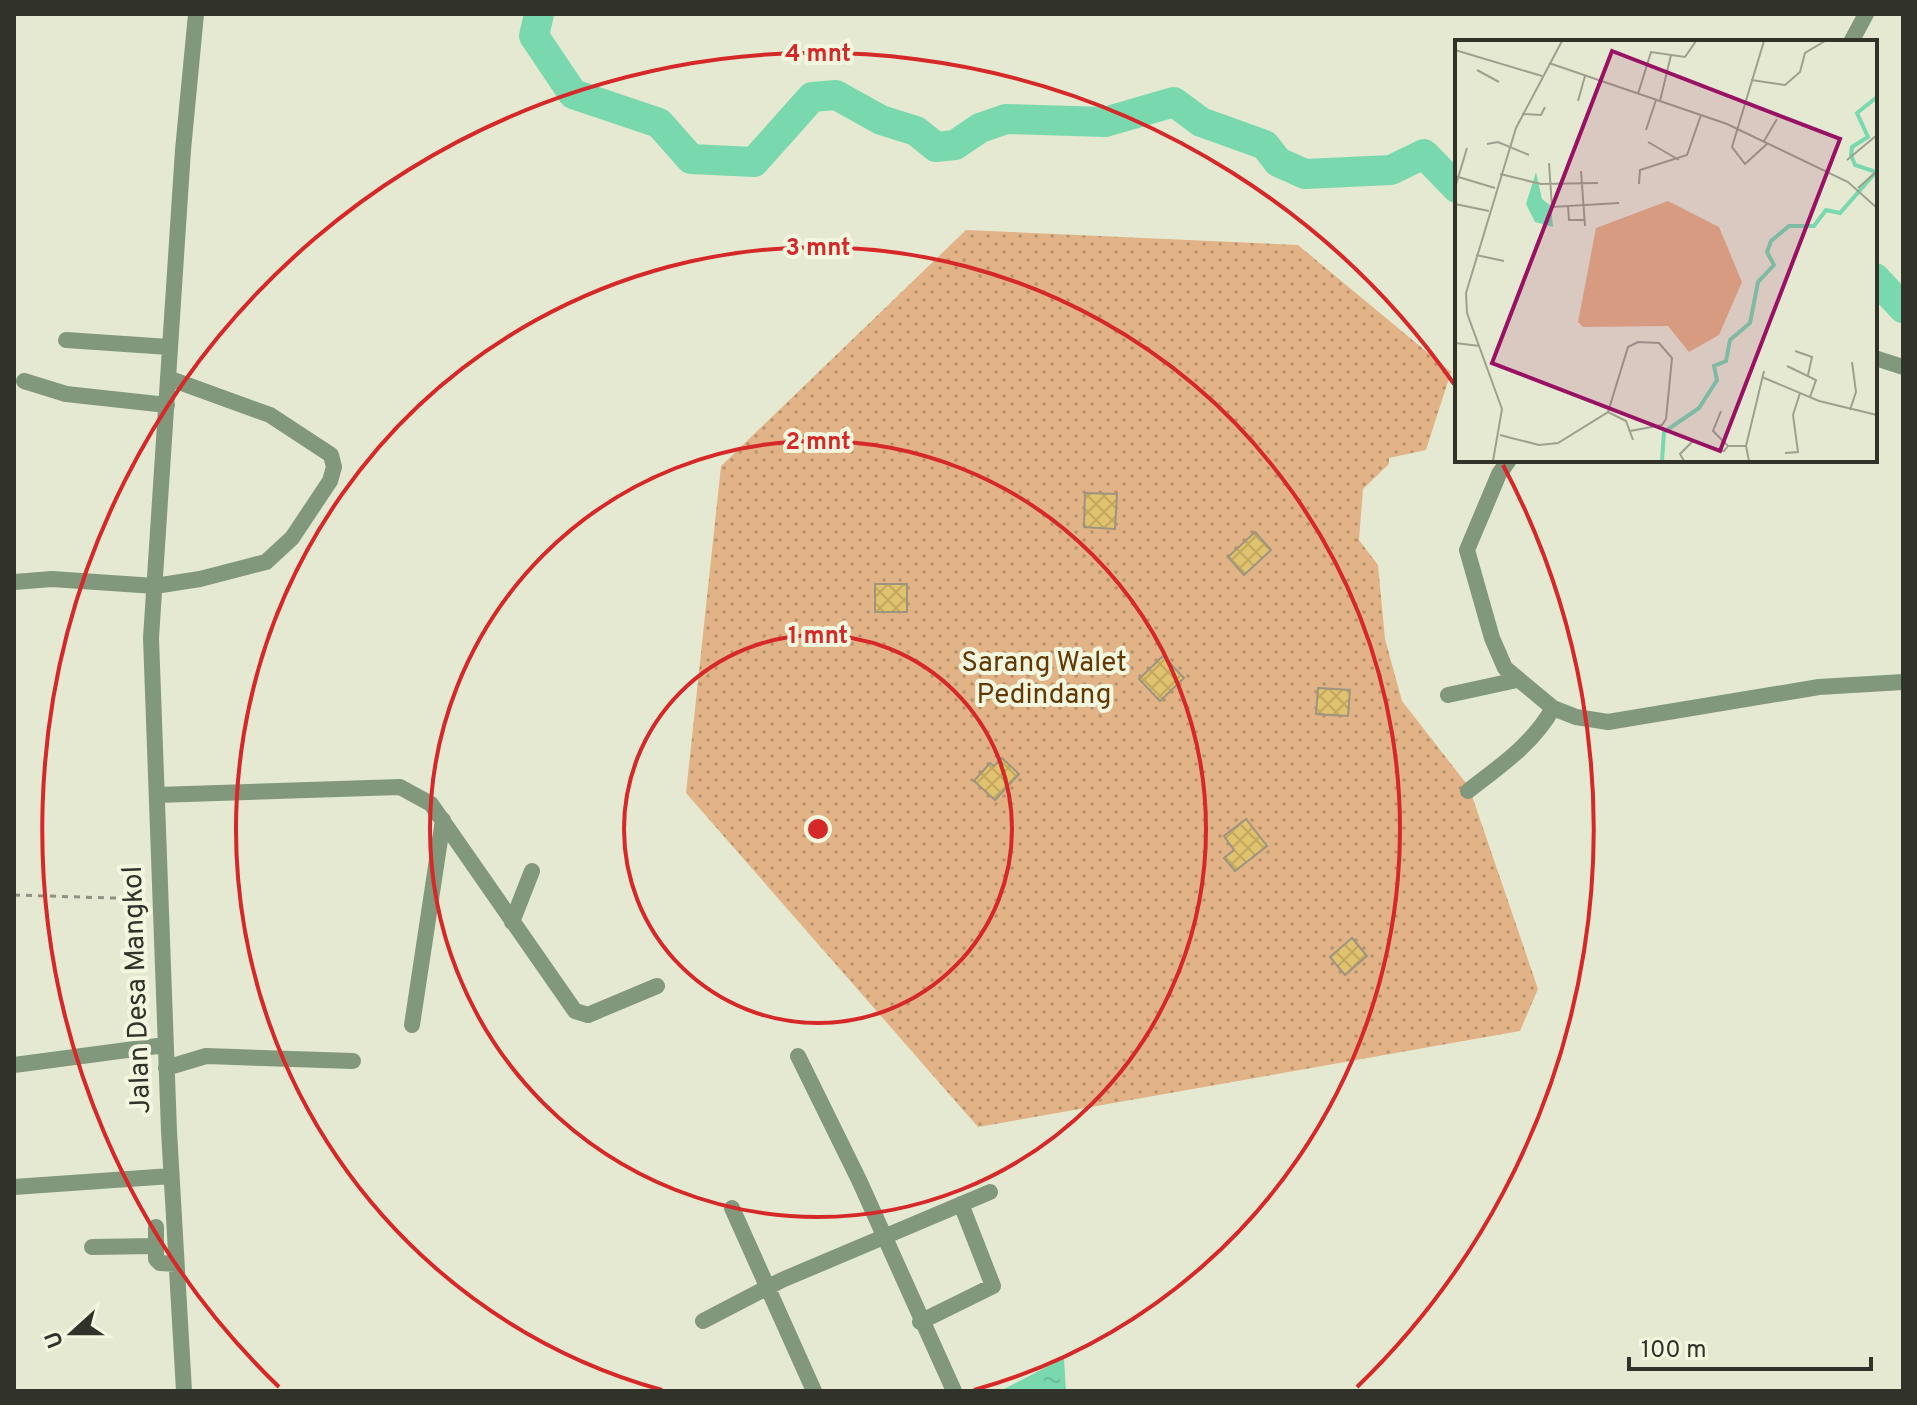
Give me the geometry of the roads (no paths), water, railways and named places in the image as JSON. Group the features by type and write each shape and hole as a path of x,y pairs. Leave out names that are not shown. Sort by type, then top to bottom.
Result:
{"street":[{"name":"Jalan Desa Mangkol","path":"184,1391 166,1068 151,638 169,347 196,14"},
{"path":"1852,40 1866,14"},
{"path":"66,340 169,347"},
{"path":"1877,359 1903,367"},
{"path":"14,582 52,579 155,586 212,577 266,562 292,538 330,481 334,467 331,455 270,415 168,378"},
{"path":"24,381 66,394 167,405"},
{"path":"1508,462 1499,474 1467,550 1492,638 1505,668 1553,708 1608,722 1819,687 1903,682"},
{"path":"1448,695 1517,680"},
{"path":"1468,791 1519,751 1545,723 1553,708"},
{"path":"157,795 400,787 431,804 575,1011 581,1014 657,986"},
{"path":"412,1025 443,820"},
{"path":"512,922 532,871"},
{"path":"14,1065 165,1045"},
{"path":"166,1068 206,1056 268,1055 353,1061"},
{"path":"798,1056 886,1237 920,1322 954,1391"},
{"path":"14,1187 171,1176"},
{"path":"703,1321 766,1288 990,1192"},
{"path":"920,1322 978,1297 993,1286 961,1204"},
{"path":"732,1208 814,1391"},
{"path":"156,1227 160,1263 176,1264"},
{"path":"92,1247 156,1246"}],"water":[{"path":"1064,1358 1066,1391 1000,1391"}],"waterway":[{"path":"539,14 534,36 573,94 659,123 691,159 754,162 812,97 836,95 881,120 916,131 936,147 955,145 980,128 1006,119 1105,122 1174,102 1201,122 1265,145 1278,162 1305,174 1391,170 1424,154 1455,186"},
{"path":"1877,280 1903,308"}],"park label":[{"name":"Sarang Walet Pedindang","path":"1044,680"}]}
